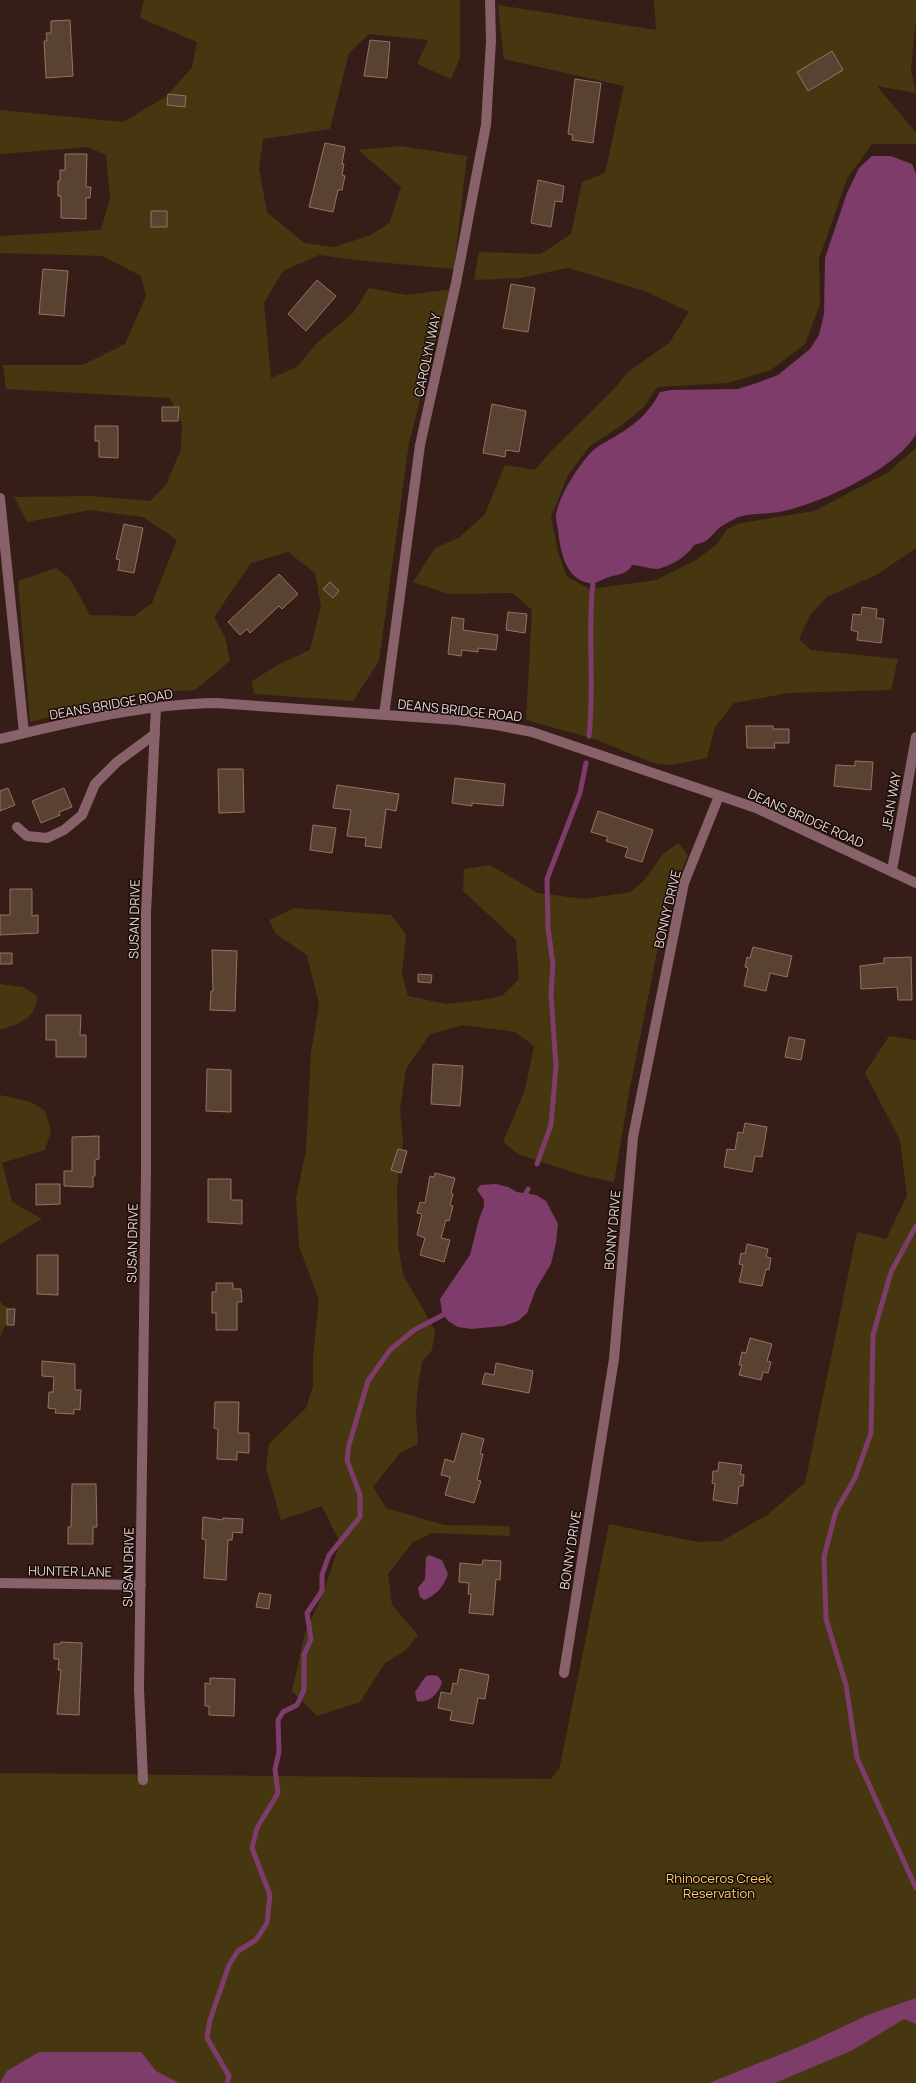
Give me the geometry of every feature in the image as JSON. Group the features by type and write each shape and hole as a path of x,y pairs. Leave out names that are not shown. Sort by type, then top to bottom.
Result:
{"street":[{"name":"CAROLYN WAY","path":"384,715 420,445 456,283 486,125 491,40 490,0"},
{"path":"0,498 24,733"},
{"name":"DEANS BRIDGE ROAD","path":"0,739 156,707 216,703 457,720 496,725 532,732 571,744 756,808 892,870 916,883"},
{"name":"SUSAN DRIVE","path":"143,1780 140,1688 146,1177 146,913 156,707"},
{"path":"17,827 28,836 47,838 64,830 82,815 95,784 117,762 155,734"},
{"name":"JEAN WAY","path":"892,870 916,736"},
{"name":"BONNY DRIVE","path":"564,1673 614,1359 633,1137 684,883 718,796"},
{"name":"HUNTER LANE","path":"0,1584 141,1585"}],"green space":[{"path":"144,0 460,0 460,58 451,79 417,64 428,40 369,34 349,53 330,129 263,139 259,168 267,212 304,243 334,247 371,235 390,222 401,187 358,150 400,146 467,156 454,269 355,260 319,255 283,271 264,303 271,378 297,367 317,343 353,313 369,288 406,295 452,289 431,357 409,443 379,661 353,701 254,694 252,681 281,663 310,650 321,606 315,573 288,552 251,563 214,617 225,637 230,661 195,690 144,693 30,722 18,581 56,568 70,579 90,615 134,616 152,603 177,540 143,517 90,510 27,522 14,497 91,496 150,501 166,485 181,449 182,424 170,398 6,389 3,365 83,365 125,344 146,296 141,276 102,256 0,253 0,236 101,230 110,198 106,155 88,147 0,154 0,110 123,122 167,96 192,67 197,42 140,18"},
{"path":"654,0 916,0 916,21 911,68 916,93 877,86 916,133 916,144 872,144 847,179 819,259 820,304 805,344 771,370 728,383 657,387 644,407 622,425 590,446 568,475 551,517 558,552 567,577 590,589 656,580 696,560 717,544 727,529 741,523 814,511 887,473 916,448 916,548 878,574 827,597 810,615 799,639 811,650 898,659 891,690 788,693 734,703 715,727 707,758 672,765 653,763 595,739 526,720 532,610 513,593 449,594 413,582 435,548 460,537 485,514 505,465 535,470 551,451 614,389 628,372 669,343 689,312 645,291 568,268 520,278 474,280 479,252 541,254 571,234 582,182 605,173 624,86 504,59 498,5 656,30"},
{"path":"678,843 688,855 665,912 630,1087 614,1182 581,1175 518,1154 503,1142 525,1090 534,1046 515,1032 464,1025 430,1034 406,1069 400,1109 403,1141 397,1186 398,1244 403,1275 435,1330 432,1350 422,1362 417,1393 416,1414 418,1444 400,1453 373,1487 386,1508 444,1525 509,1526 510,1536 431,1533 412,1543 388,1574 392,1605 418,1635 405,1651 385,1663 360,1702 317,1716 292,1691 305,1633 324,1591 340,1543 322,1506 281,1520 266,1468 269,1444 306,1408 313,1386 313,1357 319,1300 299,1246 296,1198 306,1151 311,1053 319,1004 307,955 276,934 269,920 294,908 391,915 406,934 402,975 408,996 446,1004 482,1000 502,996 519,979 516,940 463,891 464,869 490,865 538,893 584,899 631,892 644,880 663,854"},
{"path":"0,984 23,987 37,996 36,1004 30,1015 20,1022 0,1030"},
{"name":"Rhinoceros Creek Reservation","path":"889,1036 916,1040 916,2083 0,2083 0,1773 551,1779 559,1769 561,1761 609,1524 698,1542 722,1541 767,1515 805,1483 857,1232 886,1239 907,1196 900,1140 865,1073"},
{"path":"0,1095 31,1102 45,1111 51,1131 45,1150 2,1163 12,1202 42,1219 0,1244"},
{"path":"0,1302 12,1311 0,1337"}],"shaded area":[{"path":"872,156 891,156 912,164 916,174 916,434 906,447 892,460 857,482 838,492 800,507 778,512 748,515 736,518 720,528 710,538 694,545 683,557 667,566 657,569 632,565 623,573 592,583 574,576 569,570 562,554 556,514 562,497 572,478 584,460 597,447 623,432 636,422 647,412 660,392 671,390 738,389 778,375 810,349 819,335 824,314 825,258 847,193 859,168"},
{"path":"496,1184 508,1187 517,1192 536,1195 546,1201 558,1224 556,1243 551,1264 536,1289 527,1313 518,1321 504,1326 471,1329 458,1327 448,1321 442,1312 440,1299 470,1255 479,1219 484,1206 484,1200 477,1190 480,1185"},
{"path":"429,1555 442,1560 448,1574 439,1590 433,1596 424,1600 420,1597 418,1588 425,1579 426,1557"},
{"path":"426,1676 438,1676 442,1682 439,1690 433,1697 426,1701 417,1701 415,1692"},
{"path":"916,1998 916,2024 904,2019 853,2050 775,2083 709,2083 806,2044 870,2014"},
{"path":"39,2052 141,2052 156,2071 179,2083 0,2083 7,2071"}],"building":[{"path":"70,20 73,76 46,78 44,41 47,41 46,33 51,33 51,21"},
{"path":"370,40 390,42 387,78 364,76"},
{"path":"832,51 843,70 808,91 797,72"},
{"path":"575,79 601,83 593,143 572,140 573,135 568,134"},
{"path":"168,94 186,96 185,107 167,105"},
{"path":"325,143 345,147 342,175 345,176 342,190 338,190 333,212 309,207"},
{"path":"65,154 87,154 86,187 91,187 90,198 86,198 86,219 61,218 61,196 58,196 58,181 60,181 60,170 65,170"},
{"path":"538,180 564,186 562,202 555,201 551,227 531,223"},
{"path":"151,211 167,211 167,227 151,227"},
{"path":"43,269 68,271 64,316 39,314"},
{"path":"317,280 336,296 306,331 288,314"},
{"path":"511,284 535,288 528,332 503,328"},
{"path":"492,404 526,411 519,452 506,450 505,457 483,453"},
{"path":"162,407 179,407 178,421 162,421"},
{"path":"95,426 118,426 118,458 99,457 99,441 95,441"},
{"path":"124,524 143,528 134,573 118,570 120,560 116,559"},
{"path":"279,574 298,594 282,609 279,606 250,633 247,629 240,635 228,622"},
{"path":"330,582 339,591 333,598 323,589"},
{"path":"862,607 877,609 876,618 884,619 881,643 857,640 858,632 851,630 853,614 861,615"},
{"path":"508,612 527,614 525,633 506,630"},
{"path":"452,617 464,619 463,630 498,635 496,650 478,648 478,652 462,650 461,656 448,654"},
{"path":"746,726 773,726 773,729 789,729 789,743 774,743 775,748 747,748"},
{"path":"855,761 873,762 871,790 834,786 836,765 855,766"},
{"path":"218,769 243,769 244,812 219,813"},
{"path":"455,778 505,784 503,806 472,803 472,806 452,803"},
{"path":"337,785 399,794 396,811 386,809 381,848 365,846 366,838 347,836 351,810 333,808"},
{"path":"8,788 15,805 0,811 0,791"},
{"path":"64,788 72,807 59,812 60,815 41,823 32,801"},
{"path":"598,811 653,830 642,862 625,857 628,848 606,841 608,837 591,832"},
{"path":"313,825 336,828 332,853 310,850"},
{"path":"10,889 32,889 32,916 38,915 38,933 0,935 0,915 10,915"},
{"path":"753,947 792,956 787,977 770,973 766,991 744,986 748,968 745,967 747,957 750,958"},
{"path":"212,950 237,951 235,1011 210,1010 211,991 213,991"},
{"path":"0,953 12,953 12,964 0,964"},
{"path":"911,957 912,1000 898,1000 897,987 861,989 860,966 884,963 884,958"},
{"path":"418,974 432,975 431,983 418,982"},
{"path":"46,1015 81,1015 80,1035 86,1035 86,1057 56,1057 56,1040 46,1040"},
{"path":"789,1037 805,1040 801,1060 785,1057"},
{"path":"433,1064 463,1066 460,1106 431,1104"},
{"path":"207,1069 231,1070 231,1112 206,1111"},
{"path":"745,1123 767,1127 762,1157 755,1156 752,1172 724,1167 727,1149 735,1150 738,1132 743,1133"},
{"path":"99,1136 99,1159 95,1160 93,1187 64,1186 64,1171 72,1171 72,1137"},
{"path":"398,1149 407,1151 401,1173 391,1170"},
{"path":"435,1173 455,1178 451,1193 453,1194 450,1205 453,1206 449,1221 446,1220 441,1238 450,1240 444,1262 420,1255 425,1238 417,1235 422,1214 417,1213 420,1202 425,1203 430,1176 434,1177"},
{"path":"208,1179 231,1179 231,1200 242,1200 242,1224 208,1222"},
{"path":"36,1184 60,1184 60,1204 36,1205"},
{"path":"747,1244 768,1249 766,1257 771,1258 769,1270 766,1269 762,1286 739,1282 743,1265 739,1264 741,1253 745,1254"},
{"path":"37,1255 58,1255 58,1295 37,1294"},
{"path":"216,1283 233,1283 233,1289 241,1289 242,1302 237,1302 237,1330 216,1330 216,1313 212,1313 212,1292 216,1292"},
{"path":"7,1309 15,1309 14,1325 7,1325"},
{"path":"750,1338 772,1344 767,1361 771,1362 768,1373 763,1372 761,1380 739,1375 742,1365 739,1365 742,1352 746,1353"},
{"path":"42,1361 75,1364 75,1390 81,1390 80,1410 74,1409 74,1414 55,1413 56,1409 48,1408 49,1392 53,1392 54,1377 42,1376"},
{"path":"496,1363 533,1371 529,1393 482,1384 485,1373 494,1375"},
{"path":"215,1402 239,1402 238,1433 249,1433 249,1453 237,1452 237,1460 217,1459 218,1429 214,1428"},
{"path":"462,1433 484,1439 480,1454 483,1454 477,1480 481,1481 474,1503 445,1495 450,1477 441,1475 445,1459 454,1462"},
{"path":"719,1462 742,1465 740,1474 744,1475 743,1486 739,1486 737,1504 713,1500 715,1484 712,1483 713,1471 718,1471"},
{"path":"72,1484 96,1484 97,1527 93,1527 93,1544 68,1544 68,1527 71,1527"},
{"path":"203,1517 223,1520 223,1518 243,1519 242,1533 233,1532 232,1540 228,1540 226,1580 204,1578 206,1540 202,1539"},
{"path":"483,1560 501,1561 500,1580 496,1579 493,1615 469,1613 471,1594 468,1594 469,1583 459,1582 460,1563 482,1565"},
{"path":"259,1593 271,1595 269,1609 256,1607"},
{"path":"61,1642 82,1643 79,1715 57,1714 61,1670 58,1670 59,1659 54,1659 54,1644 60,1644"},
{"path":"460,1669 489,1675 485,1699 478,1698 473,1724 450,1720 452,1711 438,1708 441,1692 451,1694 453,1683 457,1684"},
{"path":"210,1678 235,1679 234,1716 209,1715 209,1706 205,1706 205,1683 210,1684"}],"waterway":[{"path":"589,736 591,717 591,602 593,583"},
{"path":"537,1164 551,1125 556,1066 551,994 553,964 548,928 547,879 580,793 586,763"},
{"path":"523,1200 528,1189"},
{"path":"916,1226 891,1272 873,1335 871,1433 855,1478 836,1511 824,1557 826,1619 846,1685 857,1758 916,1888"},
{"path":"227,2083 229,2076 207,2038 210,2020 229,1965 238,1951 256,1940 267,1923 270,1895 252,1848 257,1828 278,1793 275,1769 279,1752 278,1720 283,1712 297,1705 304,1690 304,1655 311,1639 307,1613 322,1591 322,1575 329,1555 360,1517 360,1495 347,1460 349,1445 368,1381 390,1350 414,1330 443,1315 447,1310"}]}
